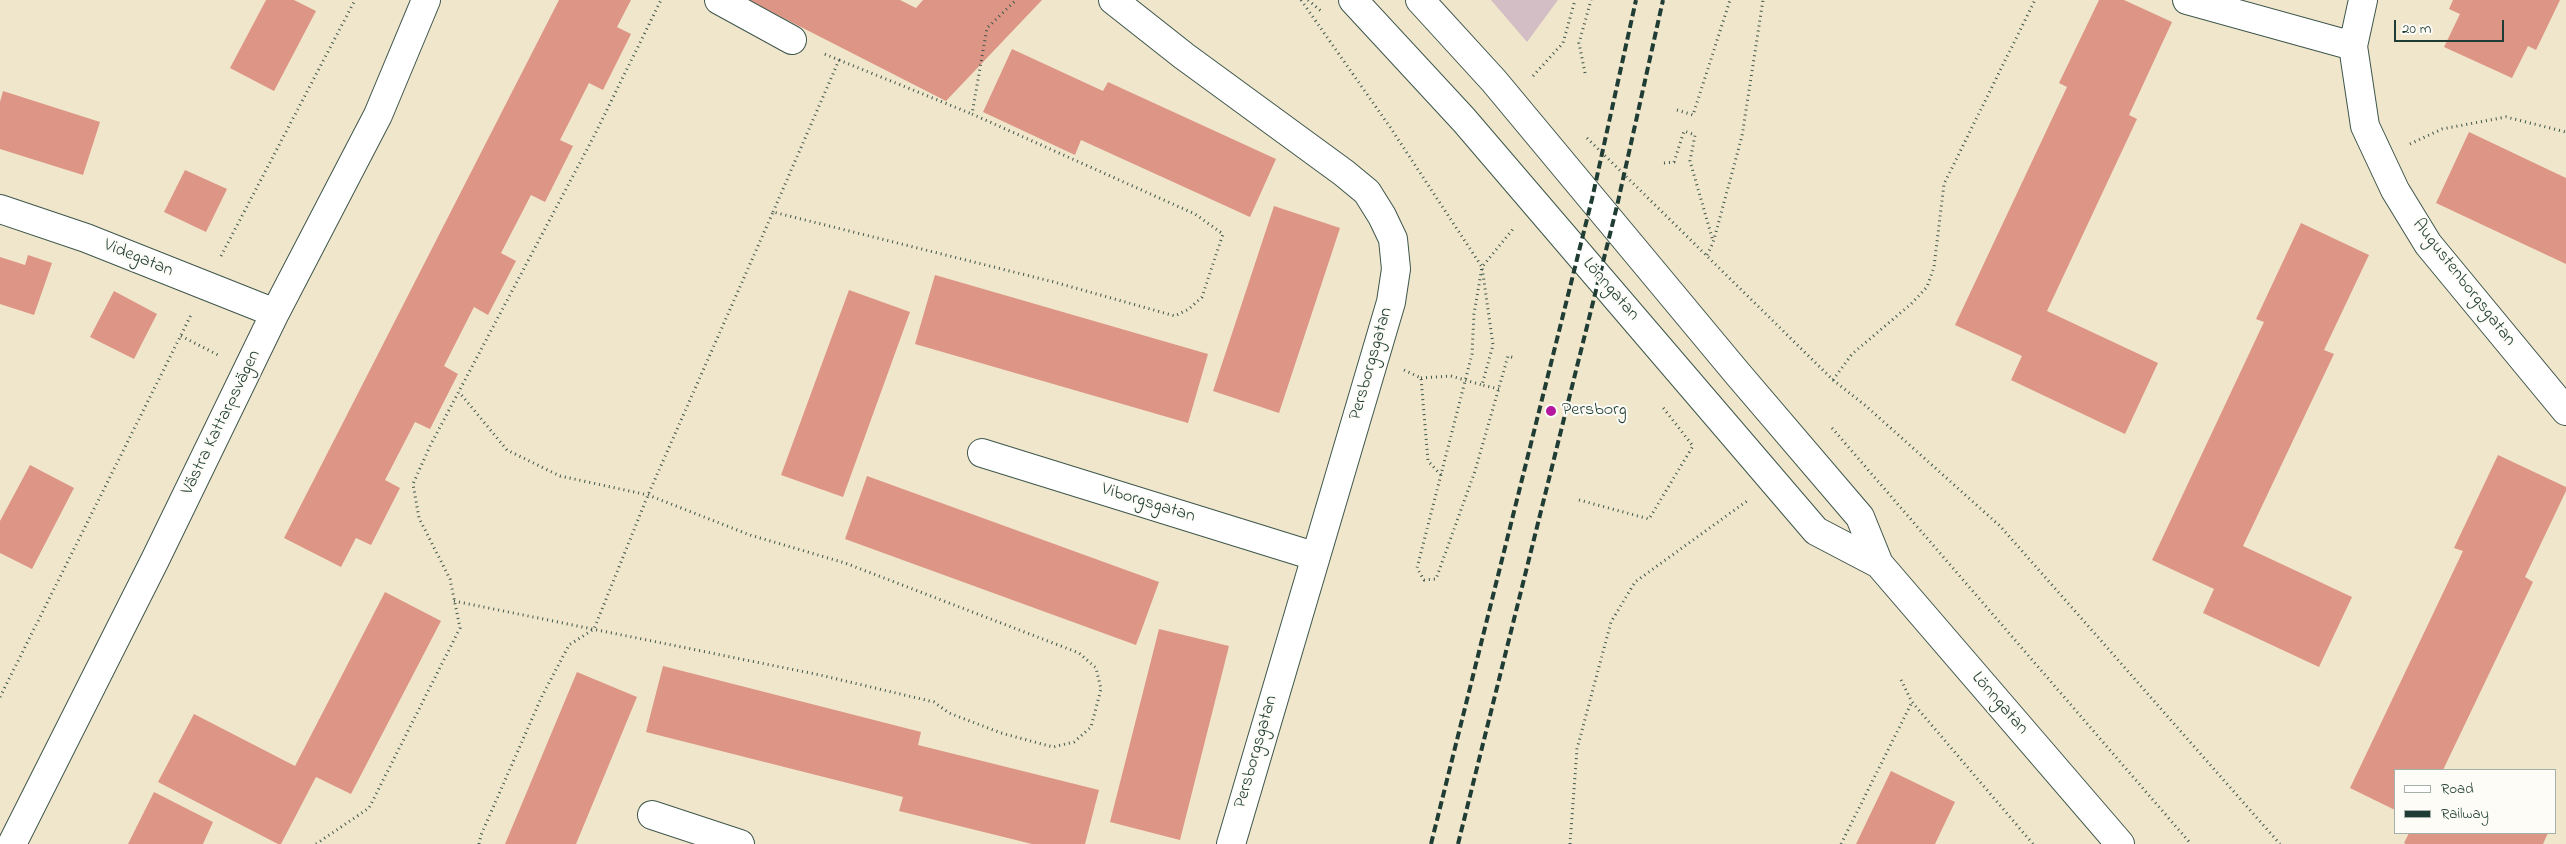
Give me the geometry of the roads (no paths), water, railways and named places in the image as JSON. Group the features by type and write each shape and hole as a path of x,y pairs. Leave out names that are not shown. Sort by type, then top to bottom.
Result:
{"street":[{"name":"Västra Kattarpsvägen","path":"12,844 155,560 275,313 378,115 426,0"},
{"path":"719,0 792,40"},
{"name":"Persborgsgatan","path":"1113,0 1367,192 1382,216 1392,239 1396,269 1391,302 1375,360 1314,556 1231,844"},
{"name":"Lönngatan","path":"1353,0 1464,120 1816,531 1879,564"},
{"name":"Lönngatan","path":"1420,0 1494,81 1737,373 1860,517 1879,564 2120,844"},
{"path":"2187,0 2353,46"},
{"name":"Augustenborgsgatan","path":"2363,0 2353,46 2365,126 2395,190 2428,244 2566,411"},
{"name":"Videgatan","path":"0,209 86,238 275,313"},
{"name":"Viborgsgatan","path":"982,453 1314,556"},
{"path":"652,815 740,844"}],"railway":[{"path":"1431,844 1592,199 1636,0"},
{"path":"1458,844 1617,206 1663,0"}],"place":[{"name":"Persborg","path":"1551,411"}]}
